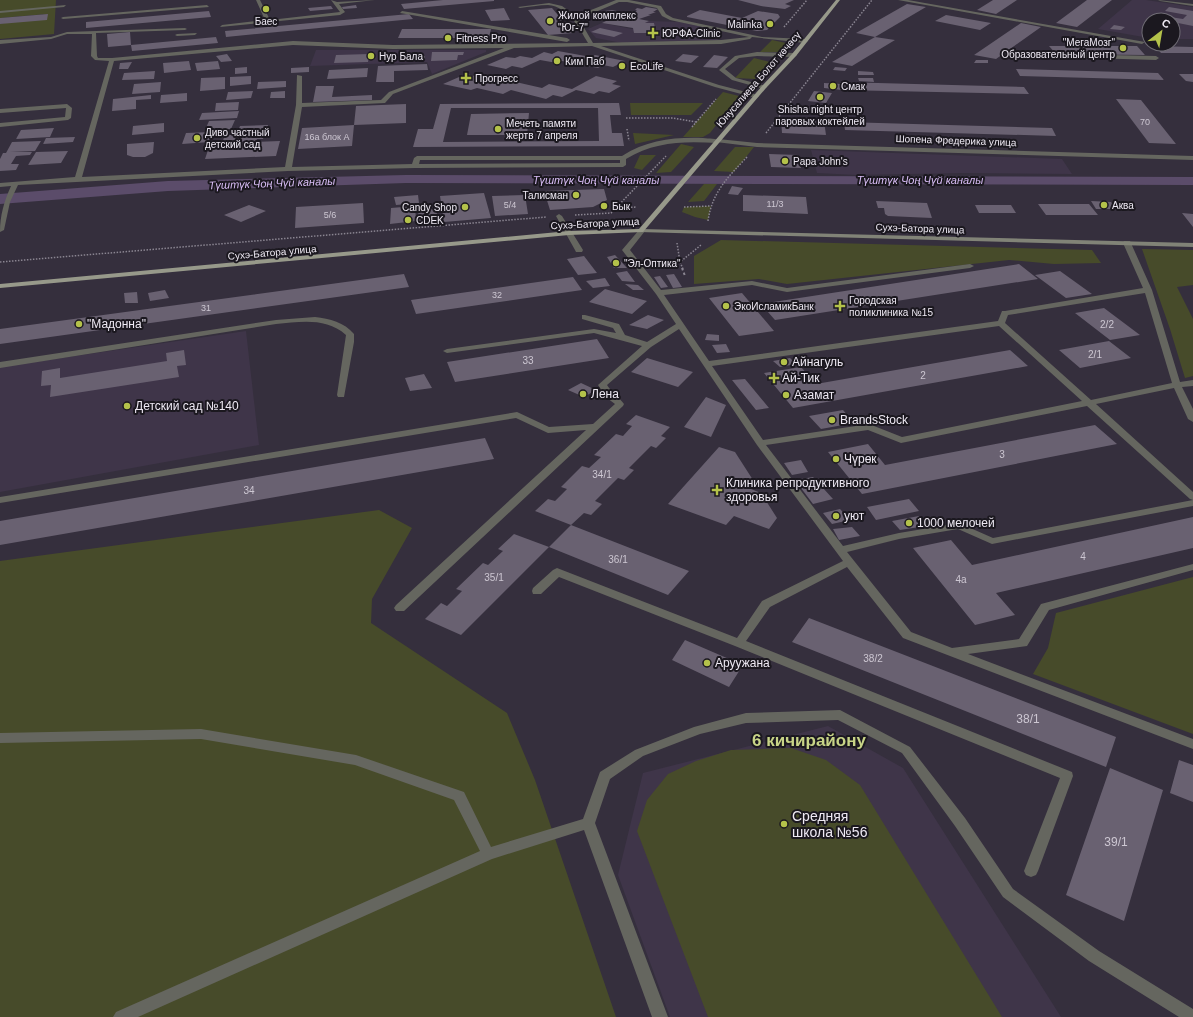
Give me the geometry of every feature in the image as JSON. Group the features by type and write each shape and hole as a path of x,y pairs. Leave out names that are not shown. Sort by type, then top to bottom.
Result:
{"main road":[{"name":"Юнусалиева Болот көчөсү","path":"640,231 756,96 794,55 838,0"},
{"name":"Сухэ-Батора улица","path":"0,286 569,233 640,231 707,232 1193,245"}],"street":[{"path":"64,0 63,18 67,33"},
{"path":"258,0 268,21"},
{"path":"334,2 373,0"},
{"path":"576,18 618,1 626,0 659,7 664,15 672,19 762,38"},
{"path":"900,0 1141,42"},
{"path":"1160,0 1193,5"},
{"path":"222,26 340,14 343,12 334,2"},
{"path":"520,6 549,4 560,7 576,18 591,44"},
{"path":"0,12 64,6"},
{"path":"63,18 207,6"},
{"path":"402,12 591,44 717,86 756,96"},
{"path":"0,42 50,38 67,33 185,29"},
{"path":"140,31 152,37"},
{"path":"94,32 94,56 97,59 112,60 293,43 393,47 721,42 745,38 805,41"},
{"path":"158,36 195,34"},
{"path":"299,105 383,102 391,93 513,46"},
{"path":"764,87 734,79 722,70 737,57 757,54 794,55"},
{"path":"1058,56 1156,58"},
{"path":"78,179 112,60"},
{"path":"0,184 288,169 299,105 300,76"},
{"path":"0,111 61,106 67,106 69,108 68,118 66,119 0,125"},
{"name":"Шопена Фредерика улица","path":"288,169 415,166 417,158 623,158 650,144 681,139 756,145 1193,158"},
{"path":"0,230 7,202 15,183"},
{"path":"559,216 579,250"},
{"path":"640,231 626,250 659,293 760,443 848,562 907,635 1193,744"},
{"path":"1127,243 1148,290 1177,385 1193,419"},
{"path":"659,293 752,283 787,290 970,266"},
{"path":"1001,323 1005,313 1148,290"},
{"path":"585,317 616,326 622,337"},
{"path":"0,366 276,322 319,320 345,328 350,334 350,342 340,395"},
{"path":"706,364 1001,323 1193,497"},
{"path":"400,608 620,404 610,396 602,386 648,345 680,325"},
{"path":"447,351 594,331 622,337 648,345"},
{"path":"760,443 869,427 901,440 1193,383"},
{"path":"0,500 517,416 548,430 594,427"},
{"path":"840,550 899,536 959,526 992,541 1193,503"},
{"path":"738,643 766,604 848,562"},
{"path":"949,652 1023,643 1045,607 1122,584 1193,567"},
{"path":"537,591 557,572 738,643 1067,776 1031,871"},
{"path":"660,1017 604,871 588,823 605,776 639,753 698,730 746,718 840,715 906,750 960,822 1008,893 1094,956 1193,1017"},
{"path":"0,738 201,734 356,760 459,796 488,854"},
{"path":"121,1017 488,854 588,823"}],"path":[{"path":"680,262 706,242 709,213 719,188 756,145 872,0"},
{"path":"855,23 859,24"},
{"path":"626,118 673,118 696,122"},
{"path":"0,262 610,213 650,173"},
{"path":"684,207 711,206"},
{"path":"616,208 637,207"},
{"path":"677,240 680,262 689,290"}],"shaded area":[{"path":"1132,0 1146,0 1193,7 1193,39 1181,39 1181,12 1141,12 1141,37 1098,29"},
{"name":"ЮРФА-Clinic","path":"649,21 681,22 711,29 718,40 622,43 596,38 588,29 602,23 632,29"},
{"name":"Нур Бала","path":"316,50 486,50 486,52 432,74 427,62 310,66"},
{"path":"811,150 1062,159 1072,174 963,173 857,175 817,173"},
{"name":"Детский сад №140","path":"246,331 259,445 0,492 0,367"},
{"name":"Средняя школа №56","path":"828,726 903,768 1061,1017 670,1017 618,875 643,773"}],"green space":[{"path":"0,0 56,0 54,34 0,39 0,24 47,14 0,18"},
{"path":"772,40 786,43 780,52 760,52"},
{"path":"754,58 770,62 755,79 735,78"},
{"path":"723,92 739,96 710,133 703,137 683,137"},
{"path":"630,103 703,103 691,115 631,115"},
{"path":"633,133 674,135 635,144"},
{"path":"681,144 694,147 671,172 656,173"},
{"path":"735,147 754,147 734,172 714,171"},
{"path":"640,155 656,155 642,170 634,168"},
{"path":"704,184 717,184 704,201 688,202"},
{"path":"711,206 708,220 682,212 684,207"},
{"path":"721,240 1092,250 1101,263 1054,264 1009,260 787,284 759,279 694,284 694,256"},
{"path":"1142,249 1193,250 1193,285 1177,287 1193,319 1193,376 1185,378 1170,329"},
{"path":"379,510 412,528 372,599 371,623 507,713 535,780 616,1017 0,1017 0,561"},
{"path":"1193,577 1193,734 1033,674 1048,648 1056,613"},
{"name":"Средняя школа №56","path":"791,748 826,760 860,785 1002,1017 708,1017 637,831 647,800 668,774 696,761 731,750"}],"building":[{"path":"443,0 494,1 404,9 401,4"},
{"path":"738,0 794,0 785,4 791,6 785,9 761,6"},
{"path":"993,0 1017,0 996,14 977,10"},
{"path":"1087,0 1112,0 1077,27 1056,23"},
{"path":"907,4 926,7 875,37 856,33"},
{"path":"356,5 357,8 343,9 342,7"},
{"path":"331,6 333,9 310,11 308,8"},
{"path":"646,7 658,9 653,12 656,12 648,15 651,15 639,19 649,21 645,23 654,23 656,33 634,33 633,28 602,23 606,21 594,19 598,17 595,16 604,14 601,13 605,11 612,10 626,13 631,11 635,12 637,8 642,9"},
{"path":"1169,7 1193,11 1193,26 1181,24 1181,19 1183,19 1187,15 1181,14 1181,12 1165,11"},
{"path":"504,8 510,20 491,21 485,10"},
{"name":"Жилой комплекс \"Юг-7\"","path":"552,8 573,33 548,35 528,10"},
{"path":"700,10 742,18 758,11 778,14 780,17 767,30 757,31 687,17"},
{"path":"209,11 211,17 86,28 86,22"},
{"path":"48,14 47,20 0,24 0,18"},
{"path":"409,14 413,19 226,37 225,31"},
{"path":"946,15 991,23 980,30 935,21"},
{"path":"1021,23 1041,27 996,59 974,55"},
{"path":"1114,25 1125,27 1121,30 1110,29"},
{"path":"600,28 623,33 614,37 591,32"},
{"path":"402,29 491,29 489,38 398,38"},
{"path":"130,32 131,45 108,47 107,34"},
{"path":"216,37 218,43 132,51 131,45"},
{"path":"875,37 895,40 852,66 832,62"},
{"path":"1049,46 1137,46 1145,55 1056,54"},
{"path":"1181,47 1193,47 1193,53 1160,52 1181,52"},
{"path":"558,51 591,57 595,55 625,61 613,67 603,65 598,68 562,61 557,63 540,60 522,68 512,66 506,69 487,65 506,57 515,58 520,56 532,58 544,52 552,54"},
{"path":"432,52 464,52 463,55 458,55 457,60 431,61"},
{"path":"227,54 232,61 221,62 216,56"},
{"path":"369,54 368,62 334,63 336,55"},
{"path":"683,54 699,56 691,63 675,61"},
{"path":"714,55 728,57 717,68 703,67"},
{"path":"425,56 425,60 399,61 399,57"},
{"path":"976,60 988,60 988,63 974,63"},
{"path":"189,61 191,70 164,73 163,63"},
{"path":"218,61 220,69 197,71 195,63"},
{"path":"132,62 128,69 119,69 120,63"},
{"path":"427,64 428,70 394,71 394,82 376,82 378,66"},
{"path":"247,67 247,73 235,74 235,68"},
{"path":"309,67 309,72 291,73 291,68"},
{"path":"835,67 847,68 845,71 833,70"},
{"path":"368,68 367,77 327,79 329,70"},
{"path":"1016,69 1158,73 1164,80 1020,76"},
{"path":"155,71 154,79 122,80 124,73"},
{"path":"858,71 873,72 874,75 858,75"},
{"path":"466,74 484,78 476,82 484,84 491,81 499,83 507,80 542,88 549,84 572,89 596,76 617,81 612,84 621,86 609,93 599,91 594,94 576,90 562,97 553,95 546,99 511,90 503,94 477,88 471,90 443,84"},
{"path":"1179,74 1193,74 1193,82 1186,81"},
{"path":"251,76 251,84 230,86 230,77"},
{"path":"225,77 225,89 200,91 201,78"},
{"path":"858,78 873,78 874,82 859,81"},
{"path":"286,81 286,87 257,89 258,82"},
{"path":"161,82 160,92 132,94 134,84"},
{"path":"840,82 1024,87 1029,94 842,90 824,88 824,83 841,84"},
{"path":"316,86 334,86 332,97 372,95 372,100 313,102"},
{"path":"253,91 251,98 226,100 228,92"},
{"path":"285,91 285,98 270,98 271,92"},
{"name":"Shisha night центр паровых коктейлей","path":"814,91 832,93 826,103 808,101"},
{"path":"187,93 187,101 160,103 161,95"},
{"path":"151,95 151,99 136,100 136,109 112,111 113,99"},
{"path":"1116,99 1141,100 1176,144 1149,143"},
{"path":"239,102 238,110 215,111 216,103"},
{"path":"619,103 621,115 610,115 612,133 622,133 624,146 413,147 418,129 433,129 440,104","holes":["451,108 598,108 599,141 443,142"]},
{"path":"406,104 406,123 354,125 356,106"},
{"path":"809,107 822,109 820,115 800,111 802,108"},
{"path":"239,111 237,118 199,120 202,113"},
{"name":"Мечеть памяти жертв 7 апреля","path":"529,113 527,135 467,135 471,114"},
{"path":"781,119 824,121 826,135 782,133"},
{"path":"235,120 231,129 205,130 209,121"},
{"path":"844,122 1052,128 1056,136 845,130"},
{"path":"164,123 164,132 132,135 133,126"},
{"path":"268,125 267,130 238,131 240,126"},
{"path":"354,125 352,146 298,149 302,128"},
{"path":"54,128 50,137 16,139 21,130"},
{"name":"Диво частный детский сад","path":"212,132 209,142 182,144 186,133"},
{"path":"265,133 263,139 257,139 256,141 222,143 225,135"},
{"path":"75,137 73,142 43,144 46,138"},
{"path":"41,141 35,151 10,152 32,152 30,155 16,156 11,164 19,164 16,170 0,171 0,159 3,153 6,153 12,142"},
{"path":"280,141 276,156 205,159 210,144"},
{"path":"154,142 153,153 145,157 133,157 127,155 127,144"},
{"path":"68,151 61,163 28,165 36,152"},
{"name":"Papa John's","path":"769,154 798,155 801,168 771,167"},
{"path":"732,186 743,188 738,195 728,194"},
{"name":"Талисман","path":"604,189 607,200 593,207 550,210 544,191"},
{"name":"Candy Shop","path":"484,193 491,218 444,222 440,196"},
{"path":"418,195 419,203 396,205 394,197"},
{"path":"525,195 528,214 495,216 492,196"},
{"path":"743,195 806,197 808,214 743,211"},
{"path":"876,201 927,203 932,218 888,216 885,214 884,208 878,208"},
{"name":"Аква","path":"1091,201 1111,202 1116,209 1096,209"},
{"path":"363,203 364,223 295,228 296,207"},
{"path":"1038,204 1089,204 1098,215 1046,215"},
{"path":"249,205 266,211 241,222 224,215"},
{"path":"975,205 1011,205 1016,213 979,213"},
{"path":"415,206 416,221 390,224 391,208"},
{"path":"436,209 438,220 419,221 418,210"},
{"path":"1182,213 1193,214 1193,227"},
{"name":"\"Эл-Оптика\"","path":"615,255 627,268 614,268 607,257"},
{"path":"584,256 597,273 578,275 567,259"},
{"path":"1019,264 1038,279 775,320 761,304"},
{"path":"627,271 635,282 622,281 616,273"},
{"path":"1060,271 1092,294 1066,298 1035,275"},
{"path":"404,274 409,287 0,344 0,329"},
{"path":"674,274 682,287 673,288 666,275"},
{"path":"660,276 668,287 661,288 654,277"},
{"path":"573,277 582,290 416,314 411,300"},
{"path":"605,278 610,286 593,288 586,281"},
{"path":"625,284 638,285 644,290 633,290"},
{"path":"605,289 647,301 632,314 589,302"},
{"path":"165,290 169,298 150,301 148,293"},
{"path":"137,292 138,303 125,303 124,293"},
{"path":"742,293 774,331 739,336 709,298"},
{"path":"1104,308 1140,335 1110,340 1075,313"},
{"path":"648,315 664,320 647,329 629,325"},
{"path":"707,334 719,335 719,341 705,340"},
{"path":"597,339 609,358 455,382 447,362"},
{"path":"1109,341 1131,358 1080,368 1059,350"},
{"path":"726,344 730,352 717,353 712,345"},
{"path":"184,350 186,365 177,366 179,377 50,397 51,385 41,386 42,371 60,368 60,378 167,361 166,353"},
{"path":"1010,350 1028,366 793,408 764,373 801,367 816,384"},
{"path":"647,358 693,372 678,387 631,372"},
{"name":"Айнагуль","path":"790,358 796,364 780,367 773,361"},
{"path":"424,374 432,388 410,391 405,378"},
{"path":"745,379 769,408 756,410 732,380"},
{"name":"Лена","path":"581,383 596,390 584,397 568,390"},
{"path":"706,397 726,405 711,437 684,427"},
{"name":"BrandsStock","path":"843,410 854,423 821,429 809,416"},
{"path":"636,415 670,427 661,436 666,438 656,448 651,446 629,468 634,470 624,480 618,478 595,501 602,504 591,515 584,513 571,525 535,511 548,499 555,501 567,489 561,487 582,466 589,468 601,457 594,455 616,434 623,436 632,426 626,424"},
{"path":"1095,425 1117,444 862,494 828,452 868,444 885,465"},
{"path":"485,438 494,459 0,545 0,521"},
{"name":"Клиника репродуктивного здоровья","path":"719,447 735,452 753,480 746,487 761,493 777,518 769,529 734,516 726,525 668,504"},
{"path":"801,460 808,472 792,475 784,463"},
{"path":"813,477 833,499 813,504 795,480"},
{"path":"909,499 919,511 876,520 867,507"},
{"name":"уют","path":"840,509 850,520 832,524 823,513"},
{"name":"1000 мелочей","path":"919,516 926,526 900,530 892,521"},
{"path":"1193,517 1193,548 996,593 1015,615 975,625 913,548 951,540 972,565"},
{"path":"571,525 689,571 668,595 549,547"},
{"path":"852,527 860,536 839,540 833,529"},
{"path":"514,534 549,547 461,635 425,619 441,603 447,606 462,591 456,589 483,563 488,565 503,551 498,549"},
{"path":"809,618 1116,737 1106,767 792,642"},
{"name":"Аруужана","path":"685,640 743,665 729,687 672,660"},
{"path":"1179,760 1193,765 1193,802 1170,793"},
{"path":"1110,768 1163,790 1124,921 1066,895"}],"waterway":[{"name":"Түштүк Чоң Чүй каналы","path":"0,199 168,186 406,179 1193,181"}],"place":[{"name":"Баес","path":"266,9"},
{"name":"Жилой комплекс \"Юг-7\"","path":"550,21"},
{"name":"Malinka","path":"770,24"},
{"name":"ЮРФА-Clinic","path":"653,33"},
{"name":"Fitness Pro","path":"448,38"},
{"name":"\"МегаМозг\" Образовательный центр","path":"1123,48"},
{"name":"Нур Бала","path":"371,56"},
{"name":"Ким Паб","path":"557,61"},
{"name":"EcoLife","path":"622,66"},
{"name":"Прогресс","path":"466,78"},
{"name":"Смак","path":"833,86"},
{"name":"Shisha night центр паровых коктейлей","path":"820,97"},
{"name":"Мечеть памяти жертв 7 апреля","path":"498,129"},
{"name":"Диво частный детский сад","path":"197,138"},
{"name":"Papa John's","path":"785,161"},
{"name":"Талисман","path":"576,195"},
{"name":"Аква","path":"1104,205"},
{"name":"Бык","path":"604,206"},
{"name":"Candy Shop","path":"465,207"},
{"name":"CDEK","path":"408,220"},
{"name":"\"Эл-Оптика\"","path":"616,263"},
{"name":"ЭкоИсламикБанк","path":"726,306"},
{"name":"Городская поликлиника №15","path":"840,306"},
{"name":"\"Мадонна\"","path":"79,324"},
{"name":"Айнагуль","path":"784,362"},
{"name":"Ай-Тик","path":"774,378"},
{"name":"Лена","path":"583,394"},
{"name":"Азамат","path":"786,395"},
{"name":"Детский сад №140","path":"127,406"},
{"name":"BrandsStock","path":"832,420"},
{"name":"Чүрөк","path":"836,459"},
{"name":"Клиника репродуктивного здоровья","path":"717,490"},
{"name":"уют","path":"836,516"},
{"name":"1000 мелочей","path":"909,523"},
{"name":"Аруужана","path":"707,663"},
{"name":"Средняя школа №56","path":"784,824"}],"district":[{"name":"6 кичирайону","path":"809,740"}]}
